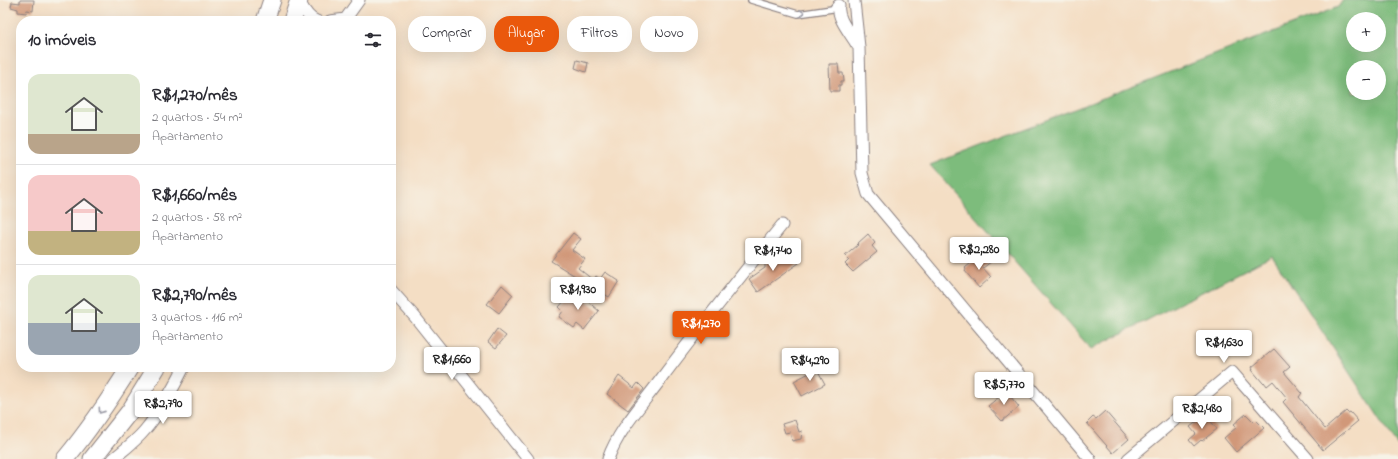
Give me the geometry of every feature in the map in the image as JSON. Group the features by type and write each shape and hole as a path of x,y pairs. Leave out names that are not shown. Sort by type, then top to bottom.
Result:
{"main road":[{"path":"267,16 272,0"},
{"path":"294,16 299,0"},
{"path":"65,459 79,443 127,372"},
{"path":"92,459 130,411 154,372"}],"street":[{"path":"299,0 308,16"},
{"path":"348,16 359,0"},
{"path":"835,2 846,6 851,4 854,0"},
{"path":"854,0 859,47 862,173 868,194 1090,459"},
{"path":"835,2 841,19 859,47"},
{"path":"608,459 626,425 690,340 782,225"},
{"path":"396,296 415,317 528,459"},
{"path":"113,459 145,431 170,394 181,372"},
{"path":"1128,459 1232,372 1308,459"}],"lane":[{"path":"751,0 798,14 832,9 835,2"}],"green space":[{"path":"1343,0 1398,0 1398,446 1272,256 1091,349 930,165 1338,7"}],"building":[{"path":"20,0 34,0 33,11 27,10 26,13 18,12 18,9 11,7 12,2 20,3"},
{"path":"577,60 588,63 586,72 575,68"},
{"path":"829,64 838,64 839,73 843,73 844,81 841,81 841,85 839,85 839,91 830,91"},
{"path":"573,233 581,239 572,250 585,259 578,268 593,280 596,276 600,279 605,272 619,281 609,297 551,261"},
{"path":"868,234 875,243 872,246 877,252 853,272 845,264 849,260 845,256"},
{"path":"987,254 992,261 983,268 991,277 979,288 965,271 965,268 976,259 978,262"},
{"path":"794,255 799,263 758,292 749,279 765,268 765,263 775,257 779,257 784,262"},
{"path":"502,285 513,295 499,313 487,304"},
{"path":"574,290 599,311 584,330 577,324 574,328 559,317 563,311 559,307"},
{"path":"497,329 506,336 496,348 488,342"},
{"path":"1274,349 1290,367 1284,372 1302,393 1299,397 1325,429 1346,411 1348,413 1350,412 1358,421 1323,450 1283,402 1287,398 1273,381 1267,386 1252,370 1252,367"},
{"path":"817,369 825,384 802,396 794,381"},
{"path":"619,376 634,388 638,383 644,389 628,410 607,394"},
{"path":"1006,391 1019,407 1002,421 988,406"},
{"path":"1105,411 1129,439 1113,453 1087,423 1093,417 1096,419"},
{"path":"1246,414 1254,422 1256,420 1264,428 1236,452 1224,438 1237,427 1234,424"},
{"path":"1203,417 1207,421 1209,419 1217,429 1194,446 1189,440 1196,434 1190,427"},
{"path":"795,420 799,432 802,431 801,439 792,441 790,432 785,433 782,424"}]}
